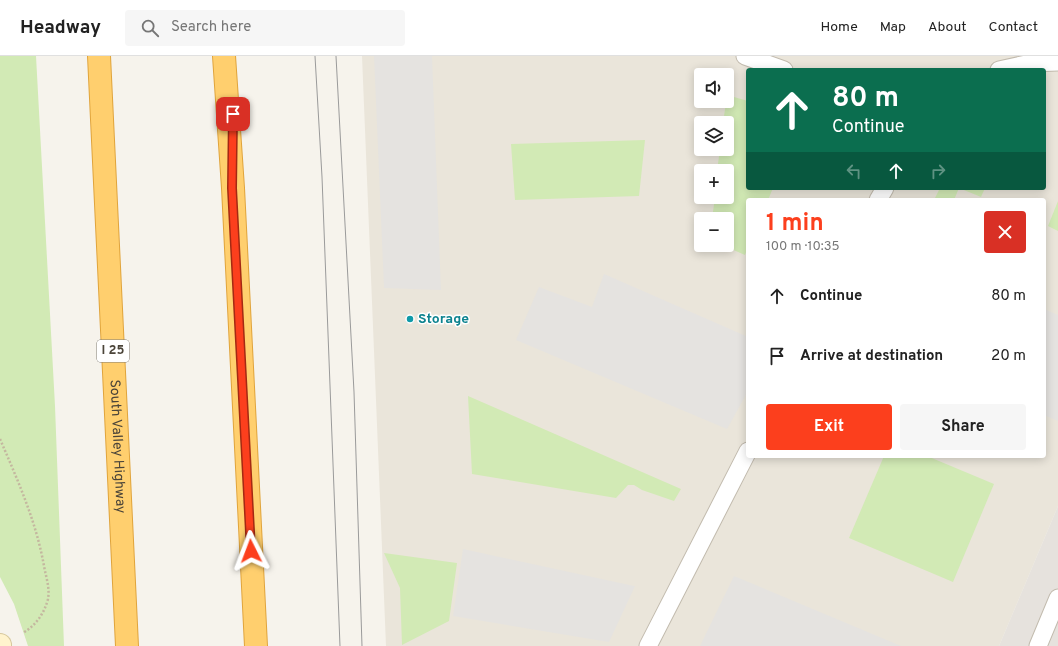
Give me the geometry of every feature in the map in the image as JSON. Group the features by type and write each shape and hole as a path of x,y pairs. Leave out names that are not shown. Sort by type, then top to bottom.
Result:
{"highway":[{"name":"South Valley Highway","path":"99,56 127,646"},
{"path":"224,56 256,646"},
{"path":"232,188 233,56"}],"lane":[{"path":"745,56 778,68"},
{"path":"1007,68 1023,64 1058,62"},
{"path":"648,646 746,455"},
{"path":"1038,646 1058,598"}],"path":[{"path":"0,439 34,522 41,548 48,586 48,599 39,620 30,628 0,645"}],"shaded area":[{"path":"362,56 1058,56 1058,506 999,646 386,646"},
{"path":"374,56 432,56 441,290 384,288"},
{"path":"604,274 746,336 746,395 727,429 516,340 539,287 592,307"},
{"path":"1046,310 1058,315 1058,421 1046,416"},
{"path":"1058,506 1058,646 999,646"},
{"path":"463,549 635,586 609,642 453,616"},
{"path":"734,576 901,646 700,646"}],"green space":[{"path":"0,56 36,56 55,406 64,646 28,646 14,604 0,577"},
{"path":"734,97 746,100 746,190 772,190 769,198 746,198 745,255 734,250 734,212 713,212 714,204 734,204 734,164 718,164 719,156 734,156 734,116 724,116 725,108 734,108"},
{"path":"645,140 639,196 515,200 511,144"},
{"path":"939,190 958,190 955,198 935,198"},
{"path":"964,190 984,190 981,197"},
{"path":"1058,201 1058,231 1048,226"},
{"path":"468,396 681,489 674,501 642,490 634,485 628,485 616,498 472,474"},
{"path":"883,458 932,458 994,484 953,582 849,538"},
{"path":"384,553 457,563 449,621 402,645 400,588"}],"tram line":[{"path":"315,56 322,177 340,646"},
{"path":"336,56 354,392 362,646"}],"place":[{"name":"Storage","path":"410,319"}],"route":[{"path":"233,114 232,188 251,551"}]}
